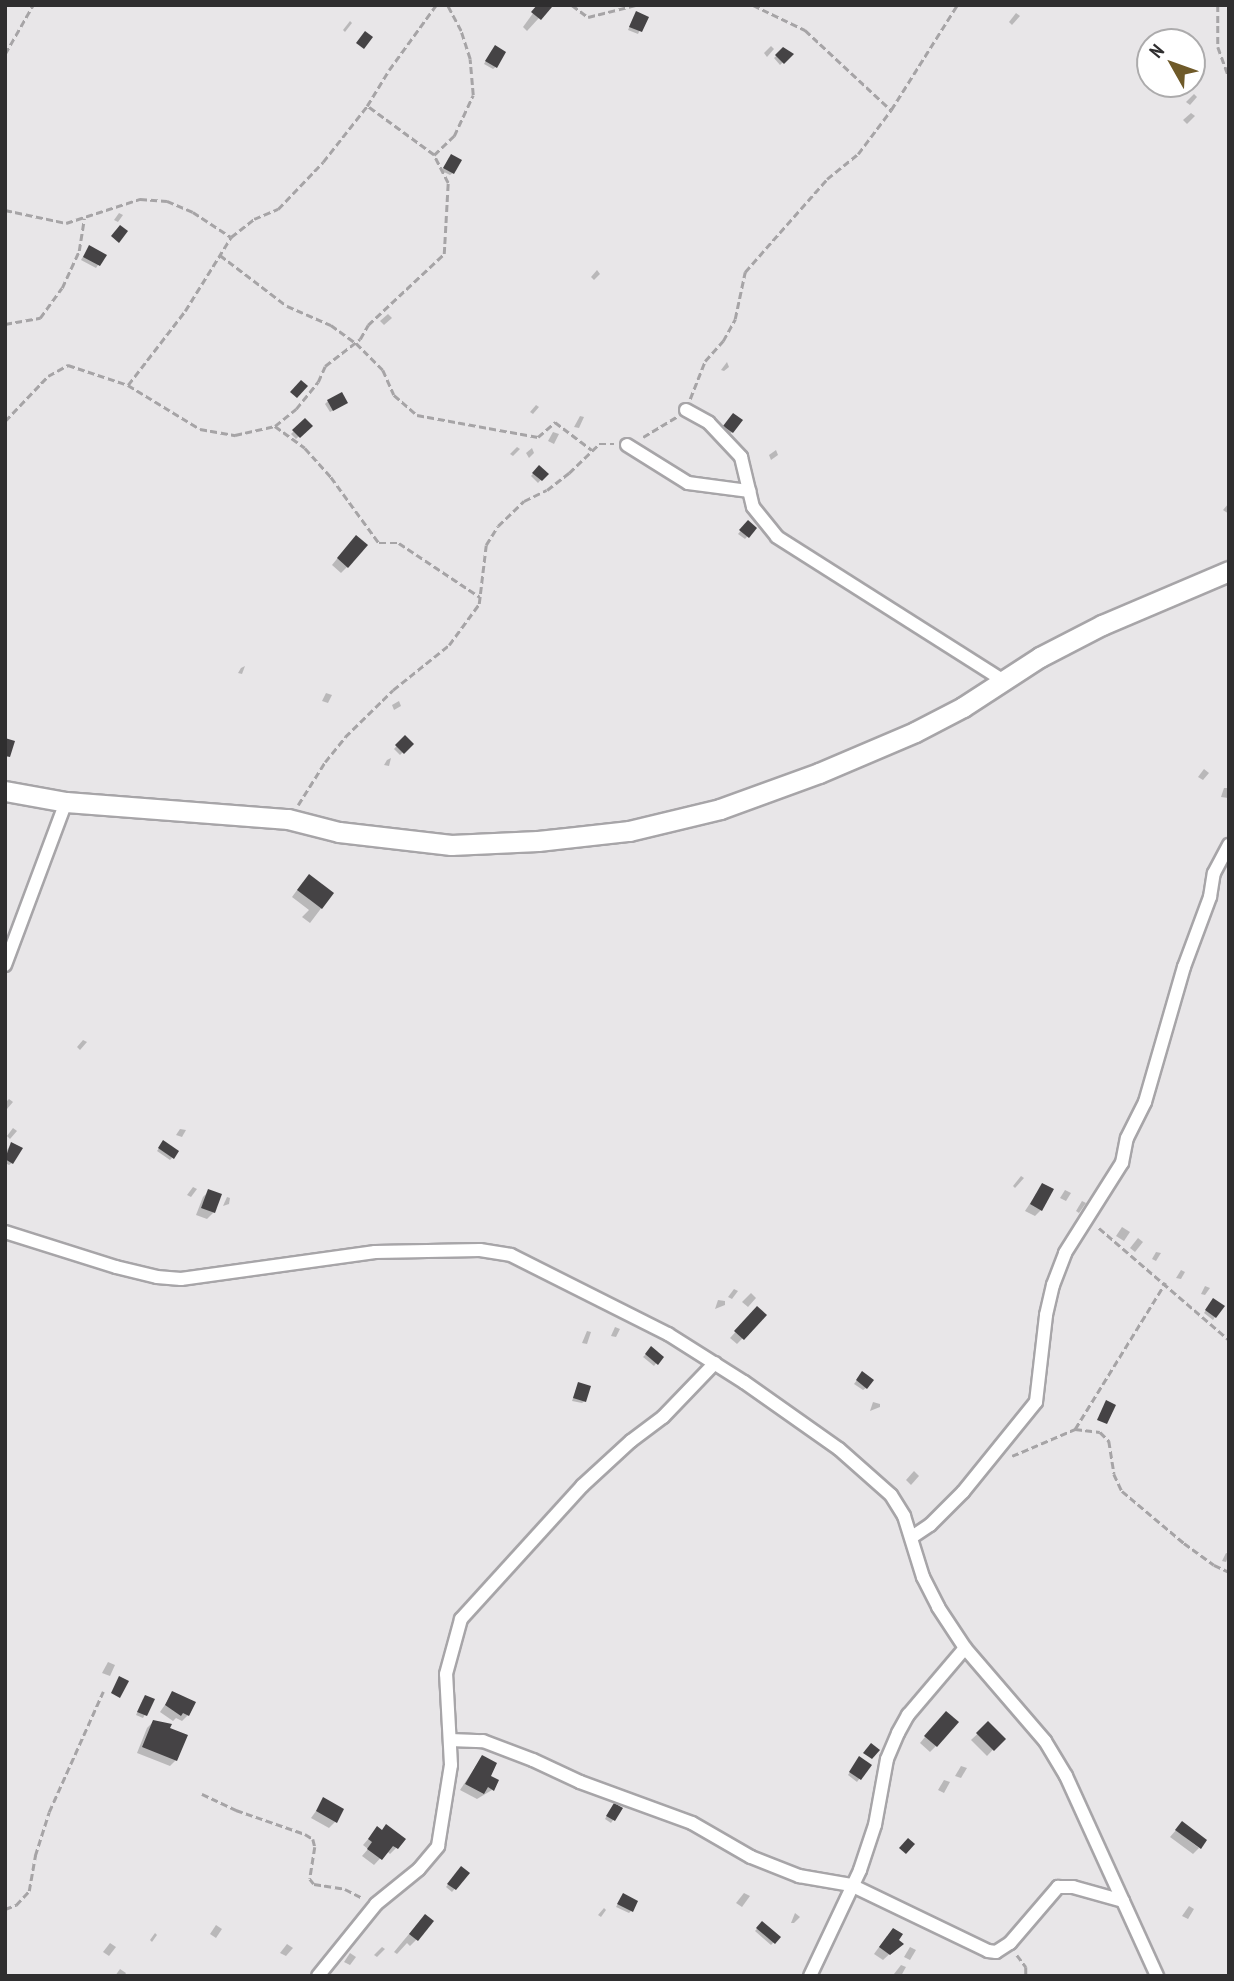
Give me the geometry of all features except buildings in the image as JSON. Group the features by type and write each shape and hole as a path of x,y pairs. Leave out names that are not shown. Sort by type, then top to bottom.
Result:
{"street":[{"path":"686,410 709,423 729,440 741,457 753,507 777,537 1002,680"},
{"path":"627,445 688,483 749,491"},
{"path":"5,791 66,802 288,819 339,832 451,845 538,841 629,831 720,808 819,773 915,732 963,707 1002,680 1102,625 1229,571"},
{"path":"5,965 66,802"},
{"path":"912,1537 930,1525 984,1468 1036,1402 1046,1315 1065,1253 1122,1163 1127,1138 1145,1102 1184,967 1210,897 1214,873 1229,845"},
{"path":"5,1232 116,1267 157,1277 181,1279 375,1252 480,1250 511,1255 611,1303 715,1363 839,1449 876,1480 904,1516 923,1577 938,1607 965,1648 990,1673 1050,1749 1157,1976"},
{"path":"318,1976 376,1904 419,1869 438,1846 451,1765 446,1713 446,1674 461,1619 582,1486 631,1441 663,1417 715,1363"},
{"path":"810,1976 868,1849 887,1759 898,1733 908,1715 965,1648"},
{"path":"450,1740 483,1741 580,1782 692,1823 751,1857 826,1882 851,1885 988,1951 996,1952 1010,1943 1058,1887 1073,1887 1123,1901"}],"path":[{"path":"5,54 33,5"},
{"path":"128,385 185,311 232,237 254,219 278,209 323,162 367,106 389,70 436,5"},
{"path":"434,155 454,136 473,95 470,59 461,32 447,5"},
{"path":"572,5 588,17 636,5"},
{"path":"753,5 805,30 891,110"},
{"path":"288,819 324,762 345,737 393,690 449,645 479,604 486,545 498,526 524,501 547,491 599,444 627,445 686,410 705,361 723,341 735,319 745,272 827,179 858,154 891,110 957,5"},
{"path":"1218,5 1218,47 1229,77"},
{"path":"5,421 48,376 68,365 128,385 200,429 235,435 275,426 296,409 318,382 325,366 355,343 368,325 444,254 448,183 434,155 367,106"},
{"path":"5,210 66,223 140,200 167,201 193,212 232,237"},
{"path":"5,324 40,318 62,288 79,251 84,218"},
{"path":"219,256 287,306 331,325 355,343 383,370 394,396 417,415 538,437 555,422 592,450"},
{"path":"275,426 305,448 331,478 379,544 399,543 480,597"},
{"path":"1087,1218 1229,1340"},
{"path":"1075,1429 1165,1283"},
{"path":"984,1468 1075,1429 1094,1430 1105,1436 1112,1450 1114,1474 1122,1491 1184,1543 1214,1565 1229,1572"},
{"path":"5,1909 16,1905 29,1891 35,1856 50,1812 103,1692"},
{"path":"202,1794 313,1839 315,1847 310,1875 314,1884 345,1889 376,1904"},
{"path":"1010,1943 1026,1967 1026,1976"}]}
